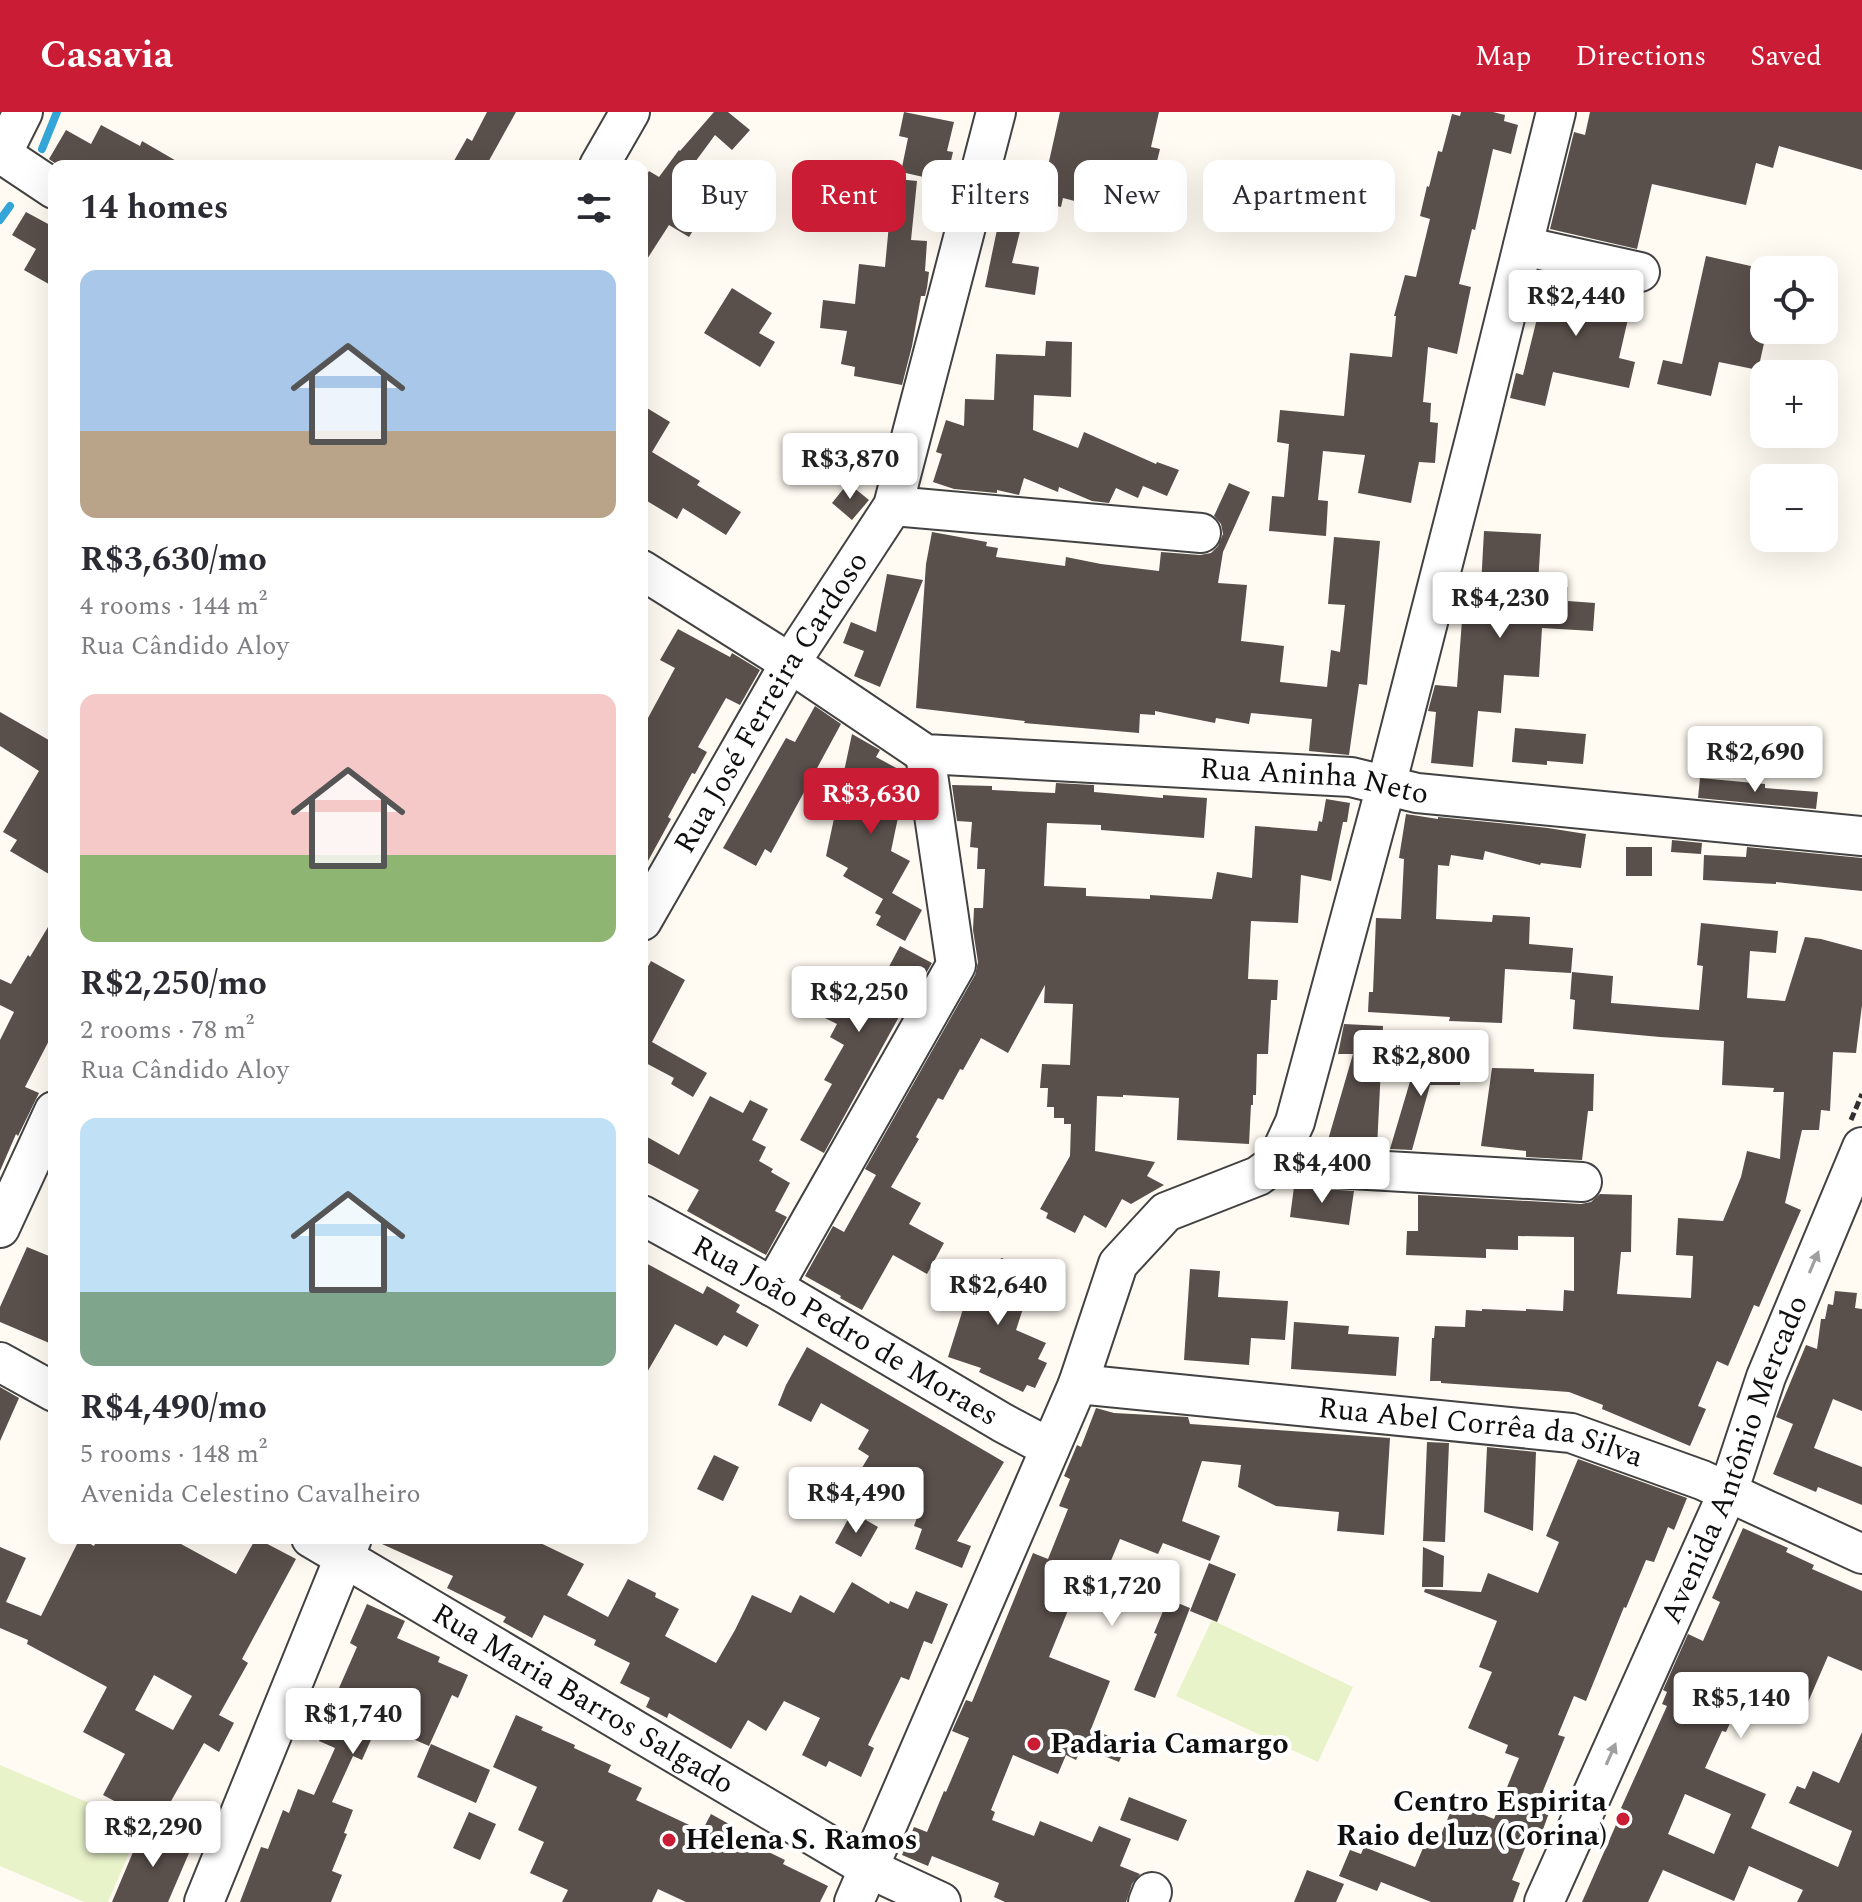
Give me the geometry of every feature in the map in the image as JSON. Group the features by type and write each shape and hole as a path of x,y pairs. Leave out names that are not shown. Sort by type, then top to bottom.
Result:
{"street":[{"path":"23,112 1,153 48,185"},
{"path":"602,160 630,112"},
{"name":"Rua José Ferreira Cardoso","path":"648,911 790,663 893,506 996,112"},
{"path":"861,1885 1078,1384 1118,1264 1166,1212 1258,1176 1276,1163 1295,1122 1386,786 1556,112"},
{"path":"1523,246 1640,272"},
{"path":"893,506 1201,533"},
{"path":"648,574 790,663 925,754 956,965 773,1287"},
{"name":"Rua Aninha Neto","path":"925,754 1351,777 1417,793 1862,836"},
{"path":"0,1228 48,1124"},
{"name":"Avenida Antônio Mercado","path":"1544,1902 1728,1492 1766,1377 1862,1147"},
{"path":"1276,1163 1582,1182"},
{"name":"Rua João Pedro de Moraes","path":"648,1218 1050,1448"},
{"path":"0,1362 48,1389"},
{"name":"Rua Abel Corrêa da Silva","path":"1078,1384 1571,1433 1702,1480 1862,1554"},
{"path":"204,1902 348,1548"},
{"name":"Rua Maria Barros Salgado","path":"348,1548 861,1885 941,1902"}],"green space":[{"path":"1212,1620 1353,1687 1318,1762 1176,1696"},
{"path":"0,1765 141,1825 108,1902 84,1902 0,1866"}],"building":[{"path":"487,112 516,112 489,160 454,160 467,138 472,141"},
{"path":"714,112 728,112 750,130 732,150 715,135 697,160 672,160 672,227 669,225 648,258 648,173 659,177 679,150"},
{"path":"904,112 954,122 947,151 953,152 951,160 922,160 922,177 906,173 906,160 903,160 908,138 899,136"},
{"path":"1060,112 1159,112 1151,147 1160,149 1157,160 1074,160 1074,201 1063,198 1061,207 1058,206 1058,160 1049,160"},
{"path":"1461,112 1493,112 1505,115 1504,121 1518,125 1511,154 1493,149 1459,284 1471,287 1457,354 1428,347 1423,402 1431,403 1430,422 1438,423 1435,463 1419,462 1411,503 1358,493 1365,455 1323,451 1318,500 1328,501 1326,536 1269,531 1272,496 1284,497 1289,444 1277,442 1280,410 1344,416 1350,353 1392,357 1394,316 1405,275 1416,277 1430,219 1420,216 1427,186 1438,151 1442,152 1452,114 1460,116"},
{"path":"1590,112 1862,112 1862,170 1779,146 1773,168 1756,163 1746,205 1652,184 1637,249 1550,229 1574,132 1585,135"},
{"path":"101,125 140,146 142,141 175,160 49,159 66,130 91,144"},
{"path":"906,180 917,181 911,240 927,241 925,271 929,272 902,385 854,376 855,367 841,364 847,331 820,328 823,300 855,304 859,264 885,267 888,232 906,232"},
{"path":"26,212 48,224 48,284 24,270 36,249 12,235"},
{"path":"997,232 1020,232 1012,263 1039,267 1035,295 985,287"},
{"path":"1706,256 1750,266 1750,344 1764,344 1760,360 1750,360 1750,368 1719,362 1711,396 1657,384 1663,360 1682,364"},
{"path":"1548,274 1634,293 1619,358 1635,362 1629,388 1553,372 1545,406 1510,398 1516,373 1523,375"},
{"path":"732,288 772,313 759,333 775,342 760,367 704,333"},
{"path":"1046,341 1072,342 1071,397 1034,395 1033,430 1078,448 1084,432 1156,464 1179,470 1167,496 1143,486 1138,498 1116,488 1109,503 1092,501 1059,487 1058,492 1024,478 1019,495 997,490 997,493 954,489 933,482 942,454 936,452 946,420 964,426 965,399 994,400 996,354 1045,356"},
{"path":"648,409 670,422 652,452 700,481 697,485 741,512 726,535 683,508 677,519 648,502"},
{"path":"848,483 869,500 852,520 832,503"},
{"path":"1229,483 1250,492 1223,552 1218,583 1247,585 1241,641 1284,646 1280,682 1327,687 1331,650 1340,652 1345,605 1328,604 1334,537 1380,541 1367,685 1359,684 1349,755 1309,751 1312,719 1251,713 1249,724 1216,718 1215,723 1155,711 1155,715 1140,714 1139,733 1024,723 916,708 926,564 932,532 987,542 986,546 998,548 996,557 1065,566 1066,557 1159,571 1161,552 1200,555 1211,553 1218,546 1223,534 1221,524 1214,516"},
{"path":"1484,531 1541,534 1538,585 1568,587 1568,601 1595,603 1593,631 1542,628 1539,677 1504,675 1501,713 1478,711 1473,767 1431,763 1436,712 1428,711 1435,685 1457,687 1462,620 1470,621 1470,604 1480,604"},
{"path":"887,574 923,580 880,687 854,676 864,651 843,643 851,622 876,632"},
{"path":"678,629 730,657 732,653 760,670 740,705 726,698 698,747 707,752 668,817 671,819 648,861 648,718 675,668 660,660"},
{"path":"815,706 841,724 771,853 765,849 756,866 723,848 786,738 795,742"},
{"path":"0,712 48,740 48,873 10,851 17,840 3,832 39,771 0,746"},
{"path":"1515,728 1586,734 1583,764 1512,762"},
{"path":"852,734 880,750 876,757 900,770 880,805 900,808 891,851 910,861 892,893 922,910 905,941 876,925 881,916 875,913 883,899 843,876 848,868 826,856"},
{"path":"1700,778 1818,792 1816,809 1698,798"},
{"path":"1056,783 1094,785 1094,792 1207,798 1204,838 1101,830 1101,825 1047,823 1044,886 1086,888 1086,896 1150,899 1150,895 1212,899 1217,872 1252,878 1255,826 1317,831 1326,799 1350,803 1331,881 1301,875 1298,923 1251,921 1248,979 1278,980 1277,1000 1271,1000 1268,1054 1257,1054 1256,1095 1253,1095 1251,1105 1249,1144 1177,1140 1179,1098 1097,1096 1095,1151 1155,1162 1147,1176 1164,1185 1131,1204 1122,1199 1106,1228 1084,1215 1075,1233 1046,1218 1048,1213 1040,1209 1070,1156 1071,1124 1064,1124 1064,1118 1054,1118 1054,1107 1047,1107 1048,1088 1040,1088 1042,1064 1070,1065 1073,1004 1044,1003 1045,985 1008,1053 981,1038 943,1100 938,1098 891,1187 921,1203 909,1224 944,1243 927,1274 893,1255 862,1310 805,1276 833,1226 844,1232 876,1175 865,1169 975,975 978,962 973,930 974,908 983,908 985,869 977,869 978,848 970,847 972,822 957,821 952,785 1055,793"},
{"path":"1406,814 1586,834 1581,868 1540,865 1485,851 1483,860 1451,855 1449,866 1438,865 1436,919 1492,922 1493,915 1530,917 1529,944 1573,948 1571,973 1505,969 1502,1023 1368,1012 1369,992 1373,992 1376,918 1401,919 1404,859 1399,858"},
{"path":"1672,840 1702,843 1701,854 1671,852"},
{"path":"1626,847 1652,847 1652,876 1626,876"},
{"path":"1747,847 1862,858 1862,891 1776,882 1703,880 1704,855 1746,857"},
{"path":"1701,923 1778,931 1776,953 1750,951 1747,998 1785,1001 1805,937 1862,950 1862,1005 1856,1053 1833,1052 1830,1111 1821,1110 1819,1130 1802,1130 1785,1203 1801,1210 1759,1307 1754,1305 1728,1366 1717,1361 1698,1406 1706,1409 1690,1446 1569,1392 1430,1381 1435,1326 1465,1327 1466,1310 1563,1311 1564,1290 1574,1291 1574,1237 1518,1236 1518,1250 1486,1249 1486,1258 1406,1255 1407,1231 1418,1231 1418,1195 1581,1204 1591,1202 1600,1194 1632,1195 1631,1252 1621,1252 1617,1294 1691,1298 1693,1256 1676,1255 1678,1218 1723,1221 1741,1177 1747,1151 1780,1159 1784,1092 1773,1092 1774,1088 1722,1085 1724,1041 1573,1029 1575,1000 1570,999 1572,972 1613,976 1611,1003 1699,1010 1703,966 1697,965"},
{"path":"48,927 48,1043 25,1087 39,1093 0,1171 0,1040 14,1012 0,1005 0,979 11,984 28,955 30,957"},
{"path":"900,946 932,963 916,986 824,1153 800,1140 832,1084 824,1080 844,1045 830,1037 837,1024 809,1010 831,968 876,991"},
{"path":"651,961 685,980 652,1042 707,1073 693,1097 671,1084 674,1078 648,1064 648,966"},
{"path":"1344,1024 1383,1026 1377,1148 1351,1147 1328,1140 1353,1054 1338,1054"},
{"path":"1417,1058 1434,1063 1460,1063 1460,1085 1430,1085 1412,1150 1390,1149"},
{"path":"1492,1068 1594,1074 1593,1111 1588,1111 1582,1160 1526,1157 1526,1151 1481,1146"},
{"path":"710,1096 743,1113 750,1100 768,1109 752,1140 766,1147 759,1161 790,1183 775,1211 787,1217 766,1255 687,1211 699,1190 648,1163 648,1137 679,1155"},
{"path":"1294,1187 1354,1191 1349,1225 1290,1217"},
{"path":"27,1247 48,1256 48,1342 0,1322 0,1307"},
{"path":"1001,1258 1036,1269 1016,1330 1046,1343 1038,1359 1047,1363 1035,1388 1027,1385 1023,1392 979,1372 981,1368 948,1357 963,1309 954,1306 963,1278 974,1281 978,1268 996,1274"},
{"path":"648,1264 703,1294 707,1286 740,1305 736,1312 759,1325 747,1347 724,1335 717,1346 675,1324 648,1371"},
{"path":"1190,1269 1220,1271 1218,1297 1288,1301 1285,1340 1251,1338 1249,1365 1184,1360"},
{"path":"1835,1291 1857,1293 1855,1308 1862,1309 1862,1411 1833,1399 1814,1448 1862,1467 1862,1505 1818,1487 1816,1492 1773,1474 1793,1424 1776,1417 1806,1345 1817,1349 1821,1319 1825,1319 1828,1304 1833,1305"},
{"path":"1294,1322 1349,1326 1348,1334 1399,1337 1396,1376 1291,1369"},
{"path":"807,1347 1004,1462 957,1541 971,1546 962,1568 915,1549 922,1529 914,1526 921,1506 860,1471 869,1456 858,1449 869,1430 821,1403 811,1422 778,1405"},
{"path":"0,1387 19,1398 0,1441"},
{"path":"1096,1408 1114,1413 1188,1417 1190,1424 1390,1438 1384,1535 1337,1531 1339,1512 1276,1506 1238,1487 1241,1465 1202,1461 1182,1521 1220,1536 1210,1561 1163,1543 1158,1554 1120,1539 1105,1575 1124,1583 1114,1608 1082,1595 1080,1600 1073,1598 1049,1657 1110,1681 1091,1729 1127,1743 1119,1762 1082,1747 1076,1760 1066,1755 1058,1774 1013,1755 991,1810 995,1812 992,1820 1034,1836 1040,1821 1092,1842 1099,1826 1131,1839 1120,1866 1140,1874 1132,1884 1126,1902 1005,1902 994,1897 999,1883 932,1856 928,1866 902,1855 914,1827 927,1832 946,1792 969,1738 952,1731 966,1700 972,1702 1033,1553 1048,1559 1068,1509 1059,1506 1070,1479 1064,1476 1077,1445 1081,1447"},
{"path":"1427,1442 1449,1443 1445,1542 1423,1541"},
{"path":"1487,1447 1536,1452 1533,1531 1484,1512"},
{"path":"714,1455 739,1467 723,1501 697,1489"},
{"path":"1578,1459 1687,1498 1674,1530 1668,1527 1654,1562 1646,1560 1586,1701 1574,1696 1558,1735 1565,1737 1536,1808 1549,1813 1541,1835 1532,1831 1512,1880 1520,1883 1513,1902 1431,1902 1381,1882 1377,1891 1339,1876 1350,1850 1361,1854 1364,1847 1415,1867 1428,1836 1439,1840 1454,1803 1494,1819 1519,1758 1505,1753 1508,1745 1468,1728 1492,1672 1479,1667 1497,1621 1424,1592 1425,1589 1481,1592 1488,1573 1538,1593 1559,1542 1546,1536"},
{"path":"852,1512 878,1527 861,1557 835,1543"},
{"path":"1743,1528 1788,1548 1786,1552 1814,1565 1812,1569 1862,1591 1862,1671 1828,1656 1799,1723 1741,1698 1705,1768 1766,1794 1751,1828 1838,1867 1852,1831 1789,1803 1797,1786 1805,1789 1813,1771 1839,1783 1862,1732 1862,1902 1797,1902 1803,1890 1749,1866 1734,1901 1663,1870 1648,1902 1582,1902 1667,1706 1662,1704 1667,1692 1663,1690 1688,1634 1703,1641 1720,1602 1712,1598","holes":["1685,1794 1731,1814 1714,1854 1668,1834"]},
{"path":"77,1544 181,1544 236,1574 253,1544 267,1544 296,1559 242,1659 248,1663 219,1715 234,1723 219,1752 204,1743 158,1824 103,1795 125,1754 83,1732 107,1687 27,1644 28,1640 0,1628 0,1547 26,1558 6,1602 41,1616","holes":["154,1675 192,1696 173,1730 135,1710"]},
{"path":"382,1544 542,1544 584,1564 567,1595 608,1617 628,1579 679,1609 665,1636 716,1663 752,1595 791,1613 800,1595 834,1613 852,1582 889,1604 890,1601 908,1609 916,1591 948,1604 932,1644 924,1641 909,1680 901,1677 868,1745 874,1748 861,1777 829,1761 826,1767 802,1755 820,1718 784,1701 766,1731 748,1720 731,1749 669,1713 667,1718 646,1707 650,1698 620,1683 630,1663 594,1645 596,1640 544,1615 532,1638 503,1622 506,1617 447,1588 453,1576"},
{"path":"1423,1547 1444,1556 1443,1587 1422,1587"},
{"path":"1209,1563 1236,1574 1217,1622 1190,1611"},
{"path":"1168,1599 1190,1608 1155,1698 1134,1690"},
{"path":"367,1604 405,1621 397,1638 440,1657 438,1662 468,1675 458,1698 452,1695 429,1746 378,1724 362,1760 353,1756 332,1802 353,1810 332,1871 342,1875 331,1902 240,1902 261,1847 268,1849 283,1810 289,1813 298,1789 314,1795 335,1748 319,1741 357,1647 350,1643"},
{"path":"516,1715 611,1765 608,1772 642,1788 636,1800 702,1831 711,1814 729,1824 726,1831 785,1860 783,1864 828,1886 820,1902 686,1902 658,1889 652,1902 562,1902 568,1890 530,1873 544,1842 518,1830 537,1787 493,1767"},
{"path":"431,1744 490,1770 476,1803 417,1777"},
{"path":"1129,1797 1187,1820 1178,1841 1120,1820"},
{"path":"469,1812 496,1824 480,1860 453,1848"},
{"path":"144,1826 192,1846 168,1902 112,1902"},
{"path":"1307,1870 1344,1884 1336,1902 1294,1902"}],"waterway":[{"path":"42,149 57,112"},
{"path":"0,220 10,206"}],"place":[{"name":"Padaria Camargo","path":"1034,1744"},
{"name":"Centro Espirita Raio de luz (Corina)","path":"1623,1819"},
{"name":"Helena S. Ramos","path":"669,1840"}]}
